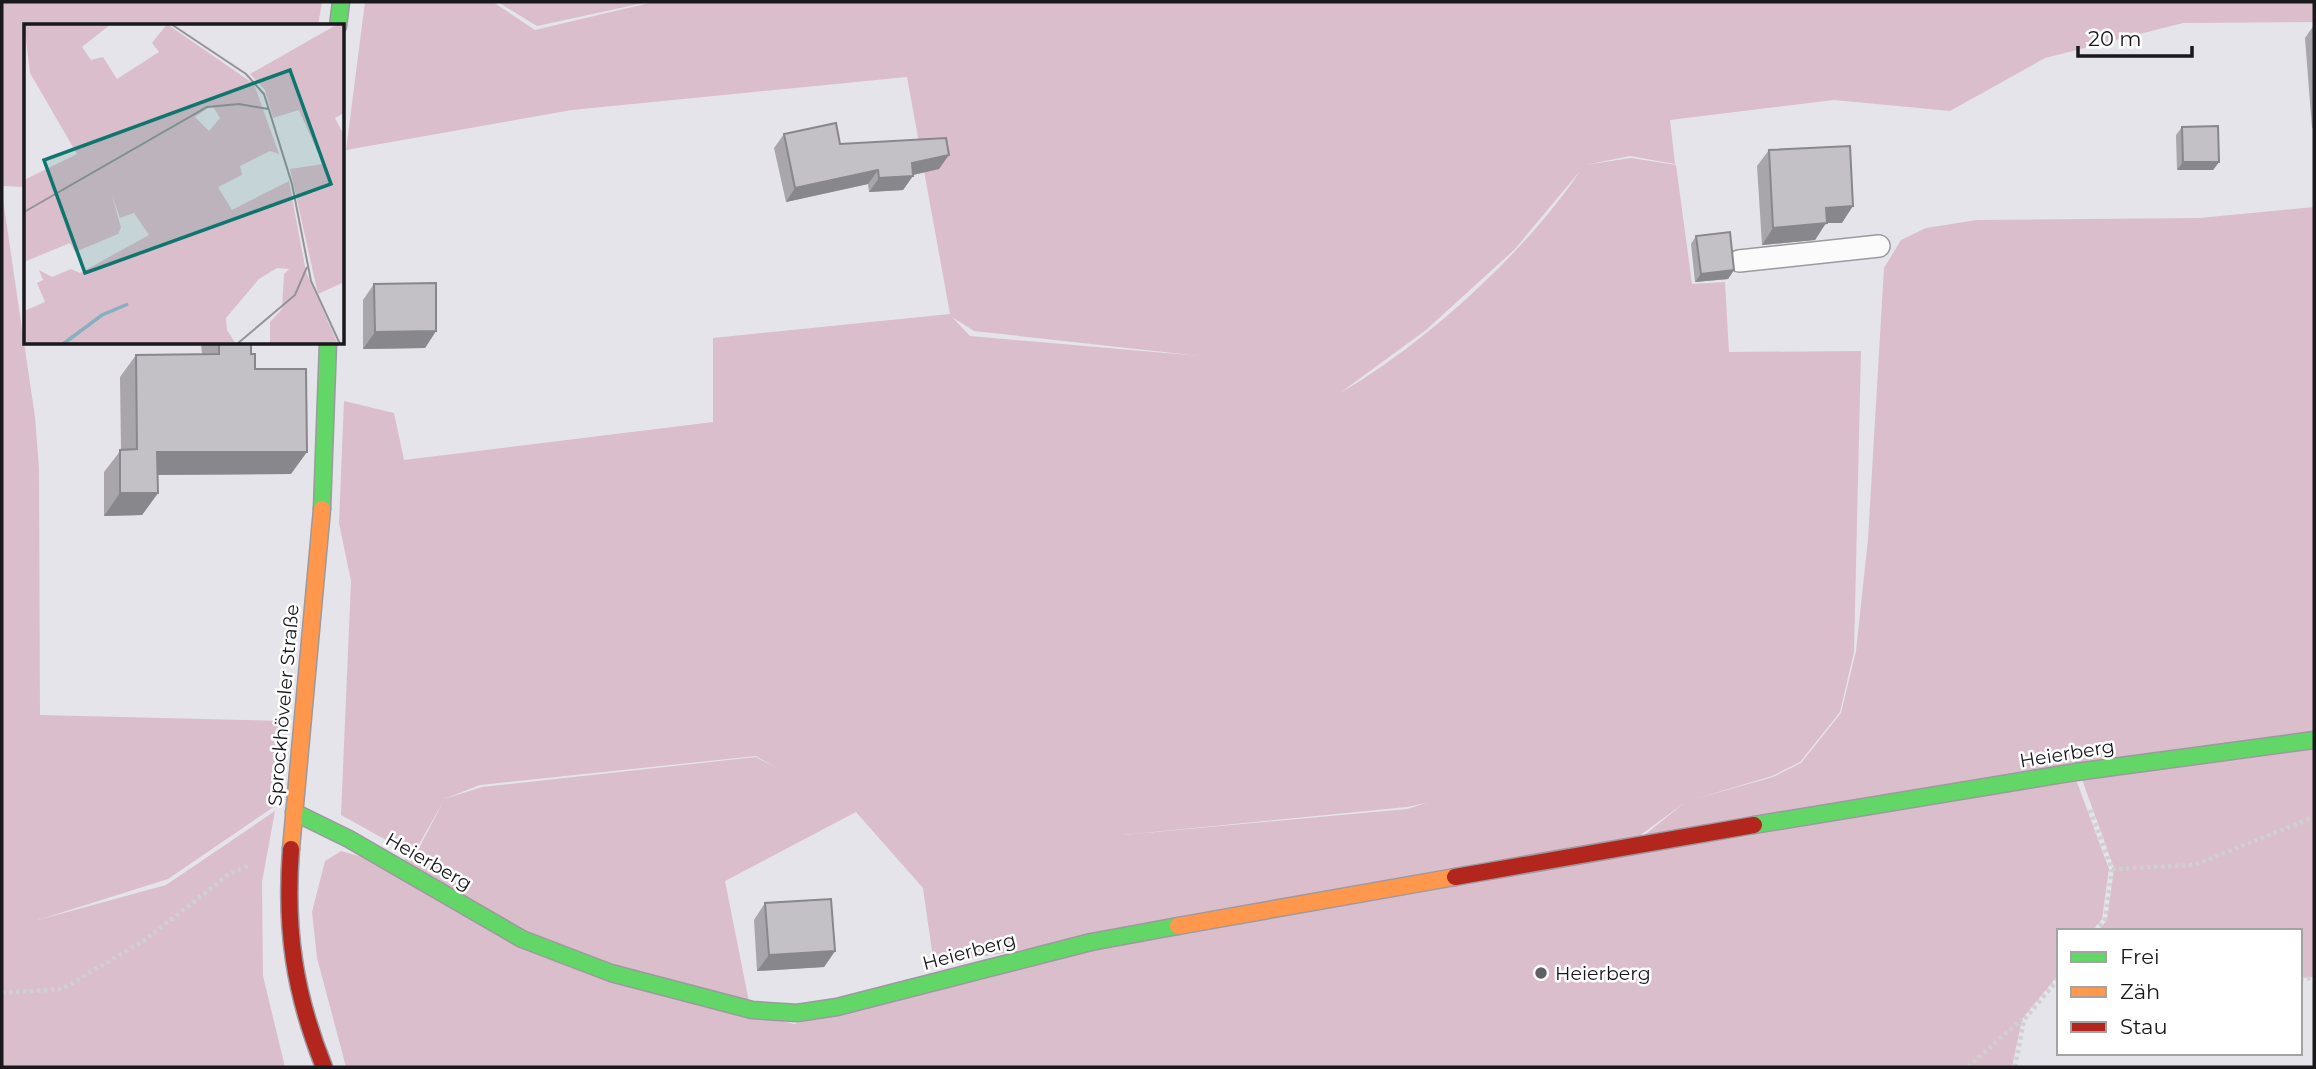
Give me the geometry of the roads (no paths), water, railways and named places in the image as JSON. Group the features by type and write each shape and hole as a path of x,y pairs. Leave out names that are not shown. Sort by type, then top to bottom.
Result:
{"street":[{"path":"338,24 341,2"},
{"name":"Sprockhöveler Straße","path":"324,1067 303,1012 292,948 291,850 320,538 329,398 328,345"},
{"name":"Heierberg","path":"294,812 349,839 522,939 611,973 752,1010 797,1013 837,1007 1091,942 1628,846 2076,772 2314,740"}],"lane":[{"path":"1739,261 1880,246"}],"place":[{"name":"Heierberg","path":"1541,973"}]}
